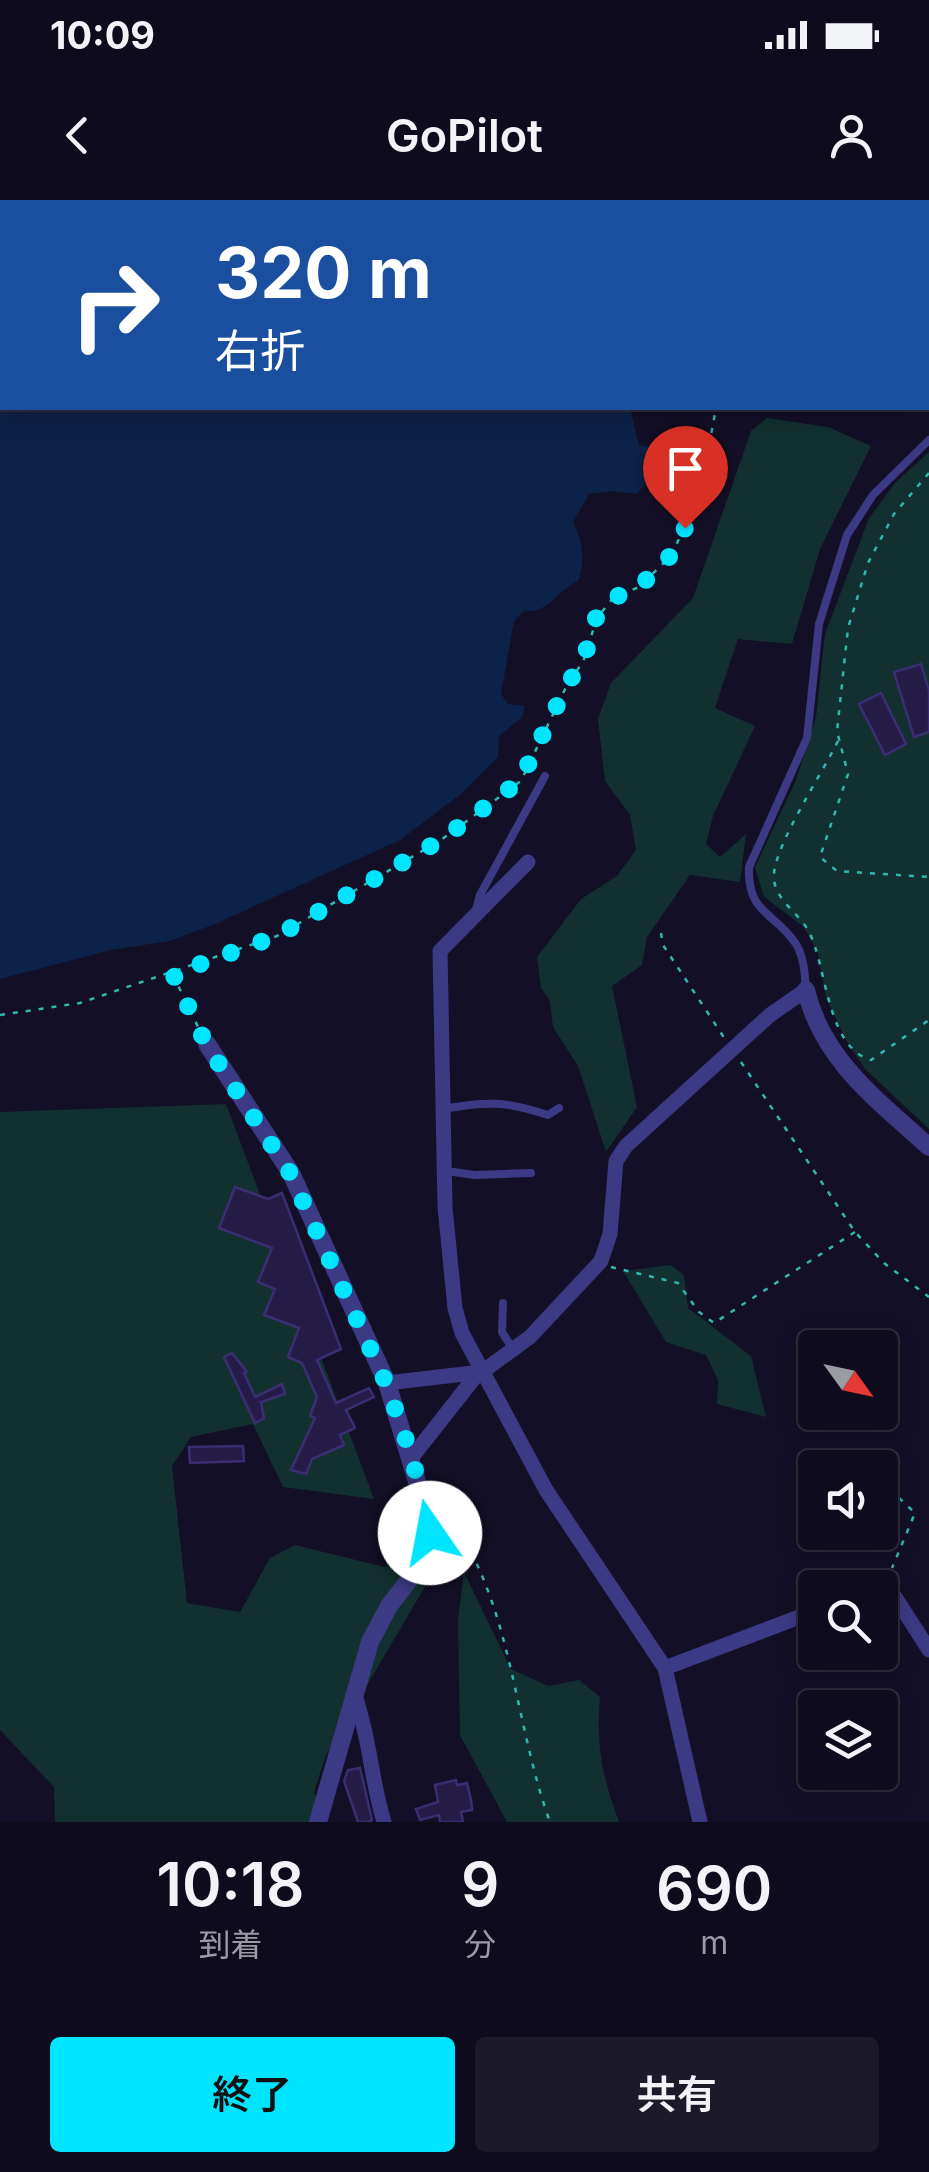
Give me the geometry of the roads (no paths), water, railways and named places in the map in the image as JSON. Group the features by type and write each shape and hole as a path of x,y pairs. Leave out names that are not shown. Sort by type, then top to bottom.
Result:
{"street":[{"path":"528,862 440,952 444,1170 455,1308 462,1334 546,1490 665,1668 700,1822"},
{"path":"412,1457 481,1372 514,1350 601,1261 610,1234 616,1161 626,1146 732,1049 806,990 811,1012 836,1058 929,1146"},
{"path":"206,1044 290,1173 386,1383 429,1520 427,1550 420,1567 378,1623 318,1822"},
{"path":"386,1383 481,1372"},
{"path":"429,1520 468,1536"},
{"path":"898,1609 929,1650"},
{"path":"665,1668 798,1617"},
{"path":"355,1696 366,1727 373,1782 384,1822"}],"lane":[{"path":"806,990 800,953 752,897 748,867 807,738 815,643 847,535 873,494 929,440"},
{"path":"475,914 480,894 546,776"},
{"path":"442,1110 490,1101 506,1101 548,1115 559,1108"},
{"path":"444,1170 476,1175 531,1173"},
{"path":"503,1304 502,1332 514,1350"}],"water":[{"path":"0,410 630,410 639,445 664,449 663,462 637,494 589,494 573,522 582,552 578,581 540,609 524,611 514,621 501,694 508,704 525,706 522,717 499,736 498,757 461,794 400,840 215,924 170,941 111,950 0,979"}]}
